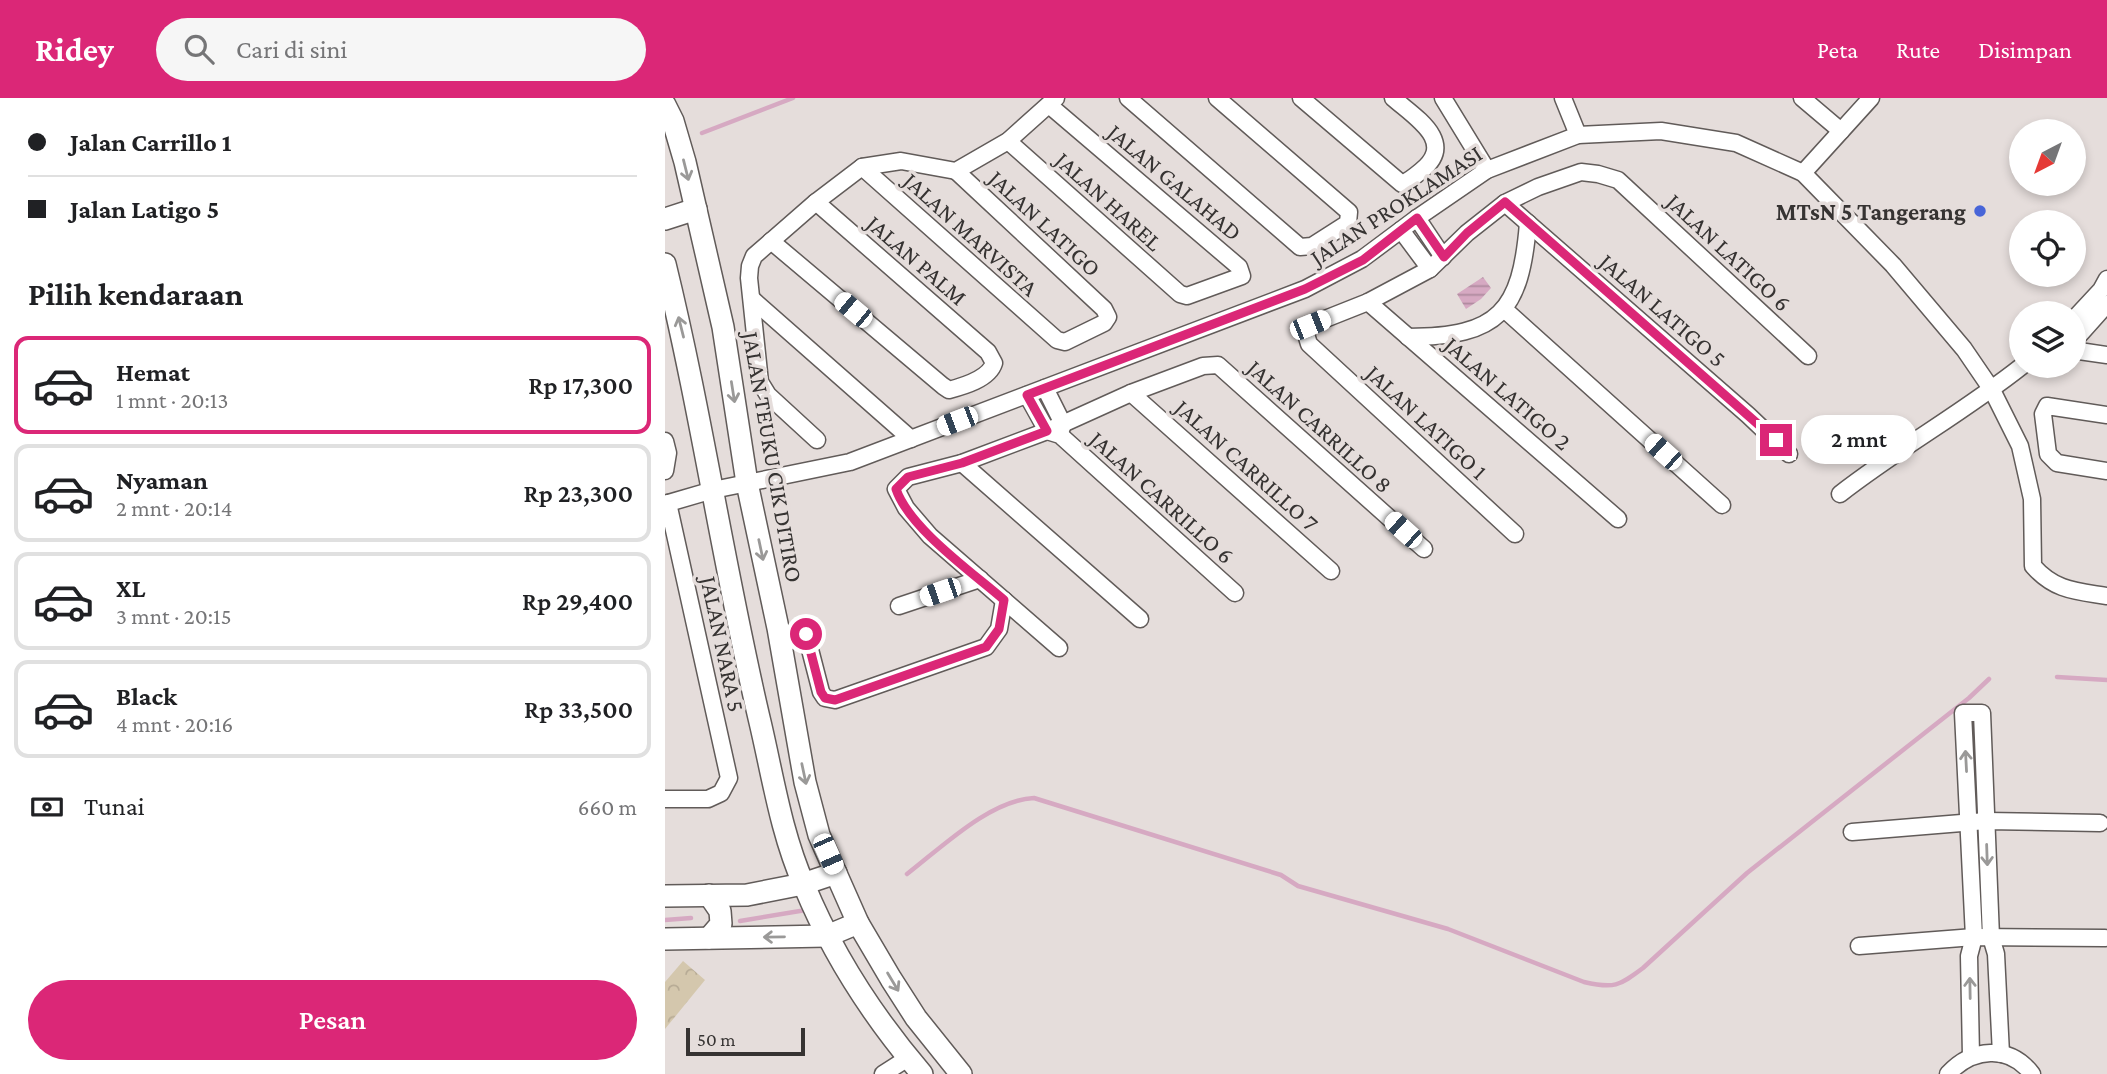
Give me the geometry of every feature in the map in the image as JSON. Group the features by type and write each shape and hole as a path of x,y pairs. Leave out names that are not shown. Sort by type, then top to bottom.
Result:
{"main road":[{"name":"JALAN TEUKU CIK DITIRO","path":"665,105 673,121 696,209 723,327 747,483 778,628 805,782 819,835 858,923 916,1018 961,1074"},
{"path":"665,219 696,209"},
{"path":"665,264 684,338 739,636 774,793 803,884 827,936 864,996 915,1066"},
{"path":"665,896 747,895 803,884 836,873"},
{"path":"709,895 720,911 721,924 709,938"},
{"path":"665,939 827,936 858,923"}],"street":[{"path":"1128,98 1297,244 1308,248 1348,223 1349,212 1217,98"},
{"path":"1301,98 1402,184 1429,164 1437,151 1435,138 1393,98"},
{"path":"1443,98 1487,170"},
{"path":"1563,98 1577,135"},
{"path":"1802,98 1841,131"},
{"path":"1803,173 1871,98"},
{"path":"817,440 768,395 760,382 748,278 754,256 816,202 863,167 901,162 955,171 1008,141 1053,101"},
{"name":"JALAN GALAHAD","path":"1053,101 1239,267 1242,276 1239,279 1187,296 1180,294"},
{"name":"JALAN PROKLAMASI","path":"667,504 713,490 850,462 1305,289 1363,260 1417,218 1487,170 1577,135 1661,131 1736,143 1803,173 1893,265 1964,349 1991,390 2020,446 2032,499 2032,566 2045,579 2070,590 2107,596"},
{"name":"JALAN HAREL","path":"1008,141 1180,294"},
{"name":"JALAN MARVISTA","path":"863,167 1057,340 1065,342 1104,323 1108,317 1104,309"},
{"name":"JALAN LATIGO","path":"955,171 1104,309"},
{"name":"JALAN LATIGO 6","path":"1505,202 1581,172 1618,180 1808,356"},
{"name":"JALAN PALM","path":"771,241 949,390 992,370 994,363 988,352 816,202"},
{"path":"1368,302 1430,270 1467,233 1505,202"},
{"name":"JALAN LATIGO 5","path":"1505,202 1789,454"},
{"path":"1417,218 1444,257"},
{"path":"1408,337 1443,337 1479,328 1504,309 1518,285 1525,262 1528,223"},
{"path":"1401,230 1430,270"},
{"path":"2086,306 2107,279"},
{"path":"752,299 911,439"},
{"name":"JALAN LATIGO 2","path":"1368,302 1618,519"},
{"name":"JALAN LATIGO 1","path":"1368,302 1310,325 1306,334 1309,344 1515,534"},
{"path":"2086,332 2107,304"},
{"path":"1504,309 1722,505"},
{"path":"2086,349 2107,355"},
{"name":"JALAN CARRILLO 8","path":"1132,393 1203,366 1218,365 1424,549"},
{"path":"1840,494 1875,467 2009,376"},
{"path":"1045,388 1057,430"},
{"path":"1059,648 930,536 899,498 896,489 908,477 962,463 1057,430 1132,393"},
{"name":"JALAN CARRILLO 7","path":"1132,393 1331,571"},
{"path":"1027,395 1057,430"},
{"path":"2107,415 2047,406 2043,414 2048,454 2057,463 2107,471"},
{"name":"JALAN CARRILLO 6","path":"1057,430 1235,593"},
{"path":"665,441 668,453 666,470"},
{"path":"962,463 1140,619"},
{"name":"JALAN NARA 5","path":"665,799 708,799 721,793 729,778 667,504"},
{"path":"899,606 980,579"},
{"path":"806,634 821,692 825,698 835,700 978,652 995,638 1004,600"},
{"path":"1971,1056 1969,956 1974,937 1963,713 1982,713 1991,937 1996,954 2001,1054"},
{"path":"1852,832 1986,821 2100,823"},
{"path":"1859,946 1974,937 2105,938"},
{"path":"1948,1074 1971,1056 1986,1053 2001,1054 2017,1060 2032,1074"},
{"path":"883,1074 915,1066"}],"green space":[{"path":"683,961 705,980 665,1029 665,982"}],"shaded area":[{"path":"1483,277 1491,288 1466,309 1457,294"}],"waterway":[{"path":"702,133 793,98"},
{"path":"2057,677 2107,680"},
{"path":"907,874 984,816 1017,801 1034,798 1281,875 1298,886 1448,929 1584,982 1616,984 1643,968 1747,873 1969,698 1989,679"},
{"path":"740,921 806,910"},
{"path":"665,920 691,918"}],"place":[{"name":"MTsN 5 Tangerang","path":"1980,211"}],"route":[{"path":"806,634 821,692 829,700 978,652 986,647 999,629 1004,600 930,536 899,498 896,489 901,483 908,477 962,463 1047,431 1027,395 1305,289 1363,260 1417,218 1444,257 1467,233 1505,202 1776,440"}]}
